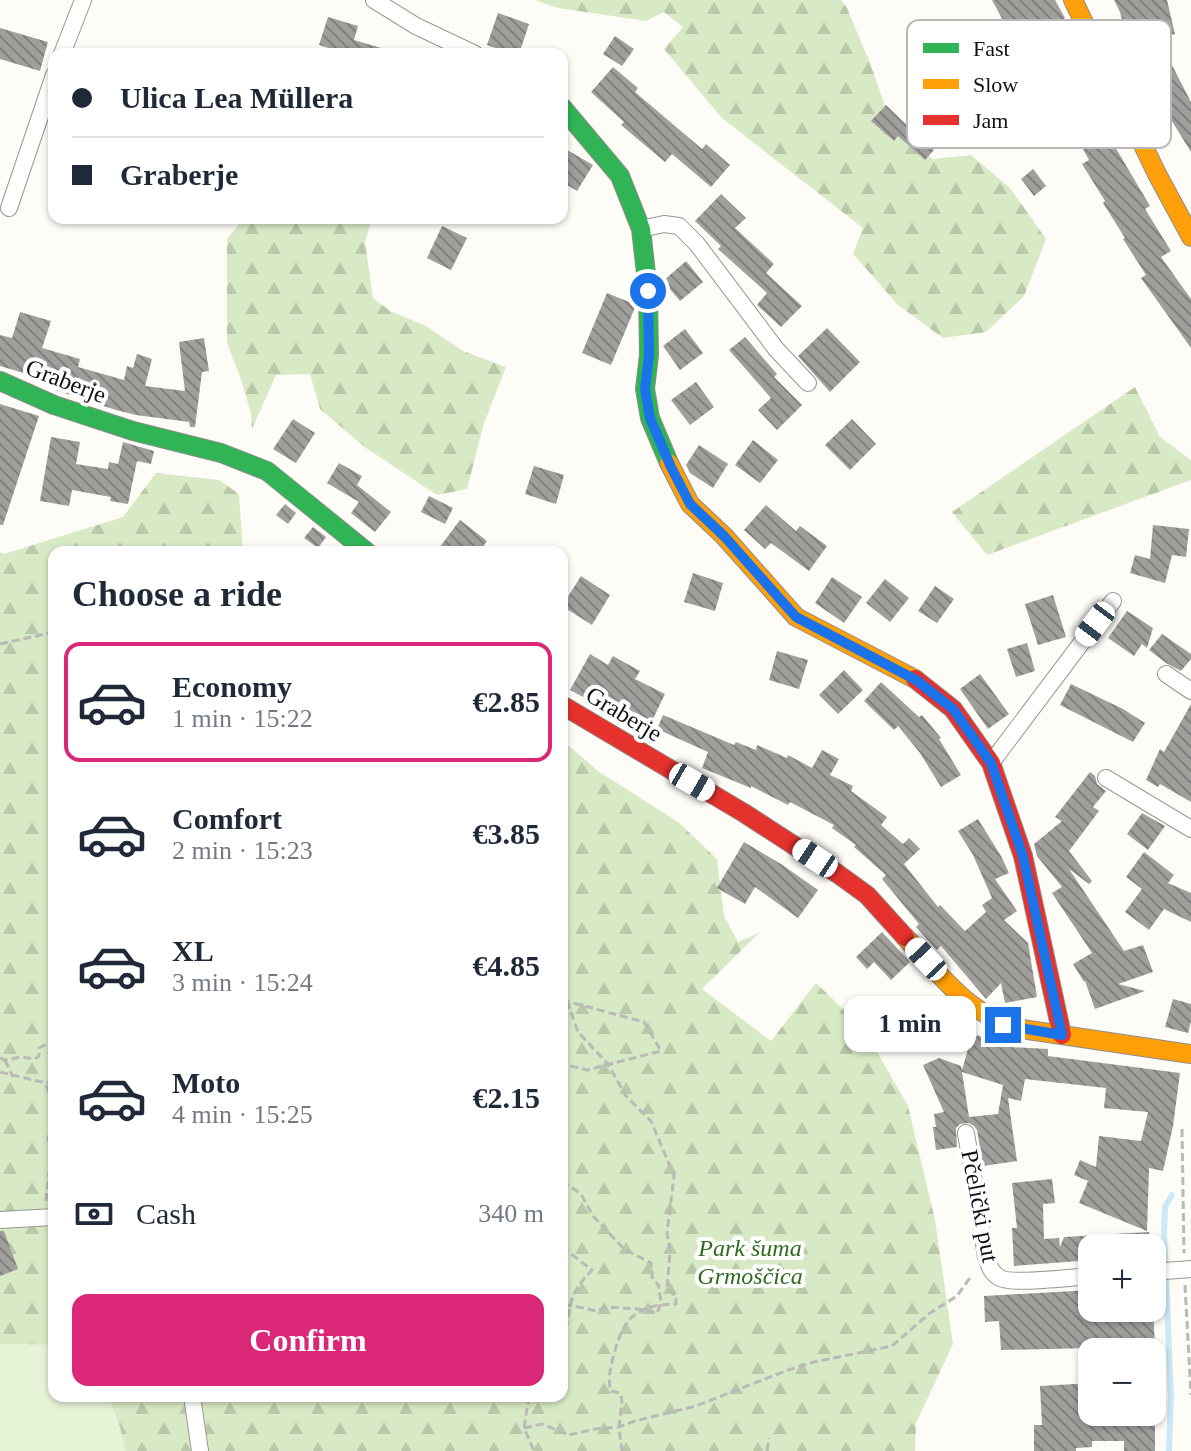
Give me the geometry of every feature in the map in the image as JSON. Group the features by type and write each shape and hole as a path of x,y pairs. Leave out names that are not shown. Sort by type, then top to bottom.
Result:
{"street":[{"path":"64,48 83,0"},
{"path":"374,0 416,26 462,48"},
{"path":"1073,0 1083,20"},
{"path":"9,208 48,93"},
{"path":"568,114 620,176 641,229 648,291 649,355 645,389 650,418 690,504 724,536 796,617 916,680 953,709 991,763 1023,856 1062,1035"},
{"path":"1144,148 1191,237"},
{"path":"641,229 664,224 679,226 697,244 776,349 808,383"},
{"name":"Graberje","path":"0,381 54,405 133,431 221,453 267,471 360,546"},
{"path":"991,763 1113,601"},
{"path":"1166,674 1191,691"},
{"name":"Graberje","path":"568,709 744,813 867,895 965,1001 984,1016 1003,1025 1191,1054"},
{"path":"1106,778 1191,829"},
{"name":"Pčelički put","path":"966,1133 990,1270 1002,1280 1078,1277"},
{"path":"0,1220 48,1216"},
{"path":"193,1402 200,1451"}],"path":[{"path":"0,644 48,633"},
{"path":"568,1002 644,1022 661,1051 587,1070 568,1065"},
{"path":"568,1010 578,1032 608,1064 626,1096 651,1121 674,1176 667,1233 670,1252 667,1289 676,1296 676,1304 661,1305"},
{"path":"13,1077 2,1059 35,1059 39,1056 39,1048 48,1043"},
{"path":"0,1072 46,1083 48,1088"},
{"path":"1182,1129 1183,1267"},
{"path":"568,1185 581,1194 593,1216 624,1249 651,1263 652,1277 659,1286 661,1305 657,1313 608,1307 596,1311 570,1305"},
{"path":"568,1252 592,1270 576,1287 568,1318"},
{"path":"524,1428 542,1424 569,1435 619,1427 696,1406 814,1362 892,1346 930,1313 957,1296 986,1256"},
{"path":"1185,1298 1191,1395"},
{"path":"622,1451 619,1427 622,1400 620,1393 611,1391 608,1383 620,1334 625,1324 642,1310"},
{"path":"529,1402 524,1428 534,1451"},
{"path":"767,1451 769,1438"}],"green space":[{"path":"535,0 841,0 870,63 893,129 907,140 907,148 918,148 933,159 971,155 1010,188 1046,239 1024,296 986,332 943,338 898,305 853,254 863,228 722,118 664,49 683,27 664,12 646,21 558,8"},
{"path":"239,224 370,224 365,242 373,298 390,311 426,326 463,351 506,367 484,423 467,489 437,495 366,448 320,409 310,374 276,375 252,429 241,379 227,343 227,239"},
{"path":"1135,387 1160,437 1191,460 1191,480 987,555 952,512"},
{"path":"156,473 219,480 239,494 243,546 48,546 48,1345 0,1344 0,552 4,554 123,517"},
{"name":"Park šuma Grmoščica","path":"568,745 598,771 678,822 717,859 724,916 738,942 759,933 702,989 771,1041 816,983 864,1029 908,1106 935,1220 953,1344 916,1423 915,1451 125,1451 110,1402 568,1402"},
{"path":"0,1344 48,1345 48,1402 110,1402 125,1451 0,1451"}],"building":[{"path":"992,0 1055,0 1065,18 1062,20 1003,20"},
{"path":"1114,0 1167,0 1175,34 1171,35 1171,20 1122,20"},
{"path":"498,13 529,24 521,48 487,45"},
{"path":"328,17 358,26 354,40 381,48 329,48 319,45"},
{"path":"0,28 48,42 40,71 0,59"},
{"path":"615,36 634,49 622,66 603,54"},
{"path":"1171,63 1191,102 1191,152 1171,120"},
{"path":"613,67 638,88 635,92 702,149 706,144 730,165 711,187 672,154 665,162 621,125 624,122 591,92"},
{"path":"886,105 907,125 907,144 898,136 894,141 871,121"},
{"path":"912,148 934,150 925,160"},
{"path":"1082,148 1116,148 1150,206 1145,209 1171,251 1161,257 1191,299 1191,348 1141,278 1146,275 1082,164 1089,160"},
{"path":"568,150 593,165 577,191 568,186"},
{"path":"1033,169 1046,186 1034,196 1021,179"},
{"path":"721,194 746,218 735,228 774,264 766,273 802,306 781,327 757,305 767,293 718,249 721,246 695,221"},
{"path":"442,226 467,238 451,270 427,258"},
{"path":"686,261 703,282 680,301 663,281"},
{"path":"607,293 634,304 611,365 582,353"},
{"path":"20,312 51,321 42,348 80,359 78,367 124,380 127,366 133,368 137,354 152,359 145,386 185,391 179,342 204,338 209,371 202,372 195,427 190,427 189,422 116,410 55,390 57,383 0,366 0,335 12,338"},
{"path":"827,328 860,362 830,392 798,356"},
{"path":"685,329 703,353 680,370 663,346"},
{"path":"745,337 777,374 774,377 802,405 777,430 758,410 771,398 729,350"},
{"path":"696,382 714,407 690,425 671,400"},
{"path":"0,404 39,416 3,525 0,525"},
{"path":"293,419 315,433 296,463 273,449"},
{"path":"852,419 876,444 850,470 825,445"},
{"path":"51,437 80,442 76,464 108,469 109,462 118,464 123,442 154,451 151,464 137,461 128,504 110,501 111,497 72,490 69,506 40,501"},
{"path":"753,440 778,460 760,483 735,465"},
{"path":"699,445 728,464 713,488 690,473 686,465"},
{"path":"339,463 362,476 357,485 391,512 375,532 351,513 359,502 327,483"},
{"path":"534,466 564,475 556,504 525,494"},
{"path":"429,496 453,508 445,524 421,512"},
{"path":"285,504 296,513 288,524 276,515"},
{"path":"766,505 796,531 800,526 827,546 809,571 771,543 765,549 744,530"},
{"path":"460,520 487,541 483,546 440,546"},
{"path":"1153,525 1189,529 1186,557 1172,555 1165,583 1130,573 1135,555 1150,559"},
{"path":"313,527 326,537 319,546 304,538"},
{"path":"693,573 723,583 715,611 684,602"},
{"path":"581,576 610,595 592,625 568,610 568,597"},
{"path":"832,577 862,597 844,623 815,603"},
{"path":"885,579 909,598 890,622 866,603"},
{"path":"935,586 954,599 937,623 918,611"},
{"path":"1053,595 1066,637 1038,645 1025,604"},
{"path":"1127,611 1153,628 1147,648 1142,644 1134,656 1108,638"},
{"path":"1162,634 1191,654 1191,659 1181,671 1149,650"},
{"path":"1027,643 1035,671 1016,677 1007,649"},
{"path":"777,651 808,660 799,689 769,680"},
{"path":"590,654 608,665 613,656 640,671 635,679 665,694 652,721 611,701 608,708 570,690"},
{"path":"844,670 863,690 838,714 819,695"},
{"path":"980,674 1009,714 988,729 960,689"},
{"path":"881,682 919,717 922,715 941,738 961,775 941,787 920,753 898,726 894,730 864,701"},
{"path":"1071,684 1145,723 1133,742 1060,705"},
{"path":"1191,704 1191,802 1160,784 1158,787 1146,780 1160,749 1164,752"},
{"path":"663,715 734,745 736,742 756,750 757,745 787,758 788,755 812,768 822,750 839,759 830,775 853,786 851,791 887,817 881,825 903,844 909,838 920,849 904,864 938,907 940,905 965,931 986,912 982,905 992,898 973,855 958,831 978,819 1009,873 995,879 1017,911 1004,920 1028,943 1037,997 1005,1003 1001,983 986,999 941,946 937,950 916,927 919,924 882,879 886,875 854,847 856,845 832,828 834,825 790,802 788,805 751,786 702,768 708,752 657,729"},
{"path":"1090,772 1106,791 1093,807 1099,811 1069,851 1092,881 1089,884 1069,869 1124,951 1143,945 1153,972 1118,984 1145,991 1095,1009 1085,981 1073,964 1092,953 1052,893 1062,887 1037,856 1034,844 1062,821 1055,817"},
{"path":"1142,813 1165,826 1148,850 1127,834"},
{"path":"744,842 818,890 798,918 755,887 745,904 717,888"},
{"path":"1144,852 1174,875 1168,883 1191,893 1191,922 1164,909 1149,930 1125,912 1142,889 1126,877"},
{"path":"882,932 910,962 891,980 874,962 867,969 856,957"},
{"path":"1173,999 1191,1004 1188,1033 1165,1027"},
{"path":"977,1035 994,1041 992,1046 1048,1049 1048,1056 1180,1073 1163,1171 1149,1168 1147,1231 1079,1203 1088,1181 1074,1175 1080,1160 1096,1167 1099,1136 1141,1141 1148,1112 1104,1108 1106,1088 1025,1079 1021,1101 1008,1098 1017,1161 983,1166 977,1130 969,1123 956,1128 957,1147 936,1150 934,1114 944,1112 923,1065 939,1058 961,1066 962,1070 971,1039 975,1041","holes":["962,1072 1003,1085 998,1114 969,1117"]},
{"path":"1052,1179 1055,1203 1043,1204 1044,1239 1059,1238 1060,1247 1064,1237 1078,1236 1078,1261 1014,1266 1012,1228 1017,1228 1012,1183"},
{"path":"0,1231 4,1231 18,1269 0,1276"},
{"path":"1078,1291 1078,1322 1154,1322 1154,1338 1078,1338 1078,1348 1001,1350 999,1321 985,1322 984,1296"},
{"path":"1078,1384 1078,1426 1155,1426 1155,1451 1124,1451 1124,1441 1092,1441 1092,1447 1076,1448 1076,1451 1034,1451 1034,1425 1042,1425 1040,1386"}],"waterway":[{"path":"1169,1451 1171,1396 1164,1231 1165,1207 1172,1195"}],"traffic: fast":[{"path":"568,114 620,176 641,229 648,291 649,355 645,389 650,418 669,463"},
{"path":"0,381 54,405 133,431 221,453 267,471 360,546"}],"traffic: slow":[{"path":"1073,0 1083,20"},
{"path":"1144,148 1191,237"},
{"path":"669,463 690,504 724,536 796,617 915,679"},
{"path":"905,937 973,1006 1007,1024 1028,1030 1191,1054"}],"traffic: jam":[{"path":"915,679 953,709 991,763 1023,856 1062,1035"},
{"path":"568,709 744,813 838,874 867,895 905,937"}],"route":[{"path":"648,291 649,355 645,389 650,418 690,504 724,536 796,617 916,680 953,709 991,763 1023,856 1062,1035 1003,1025"}]}
